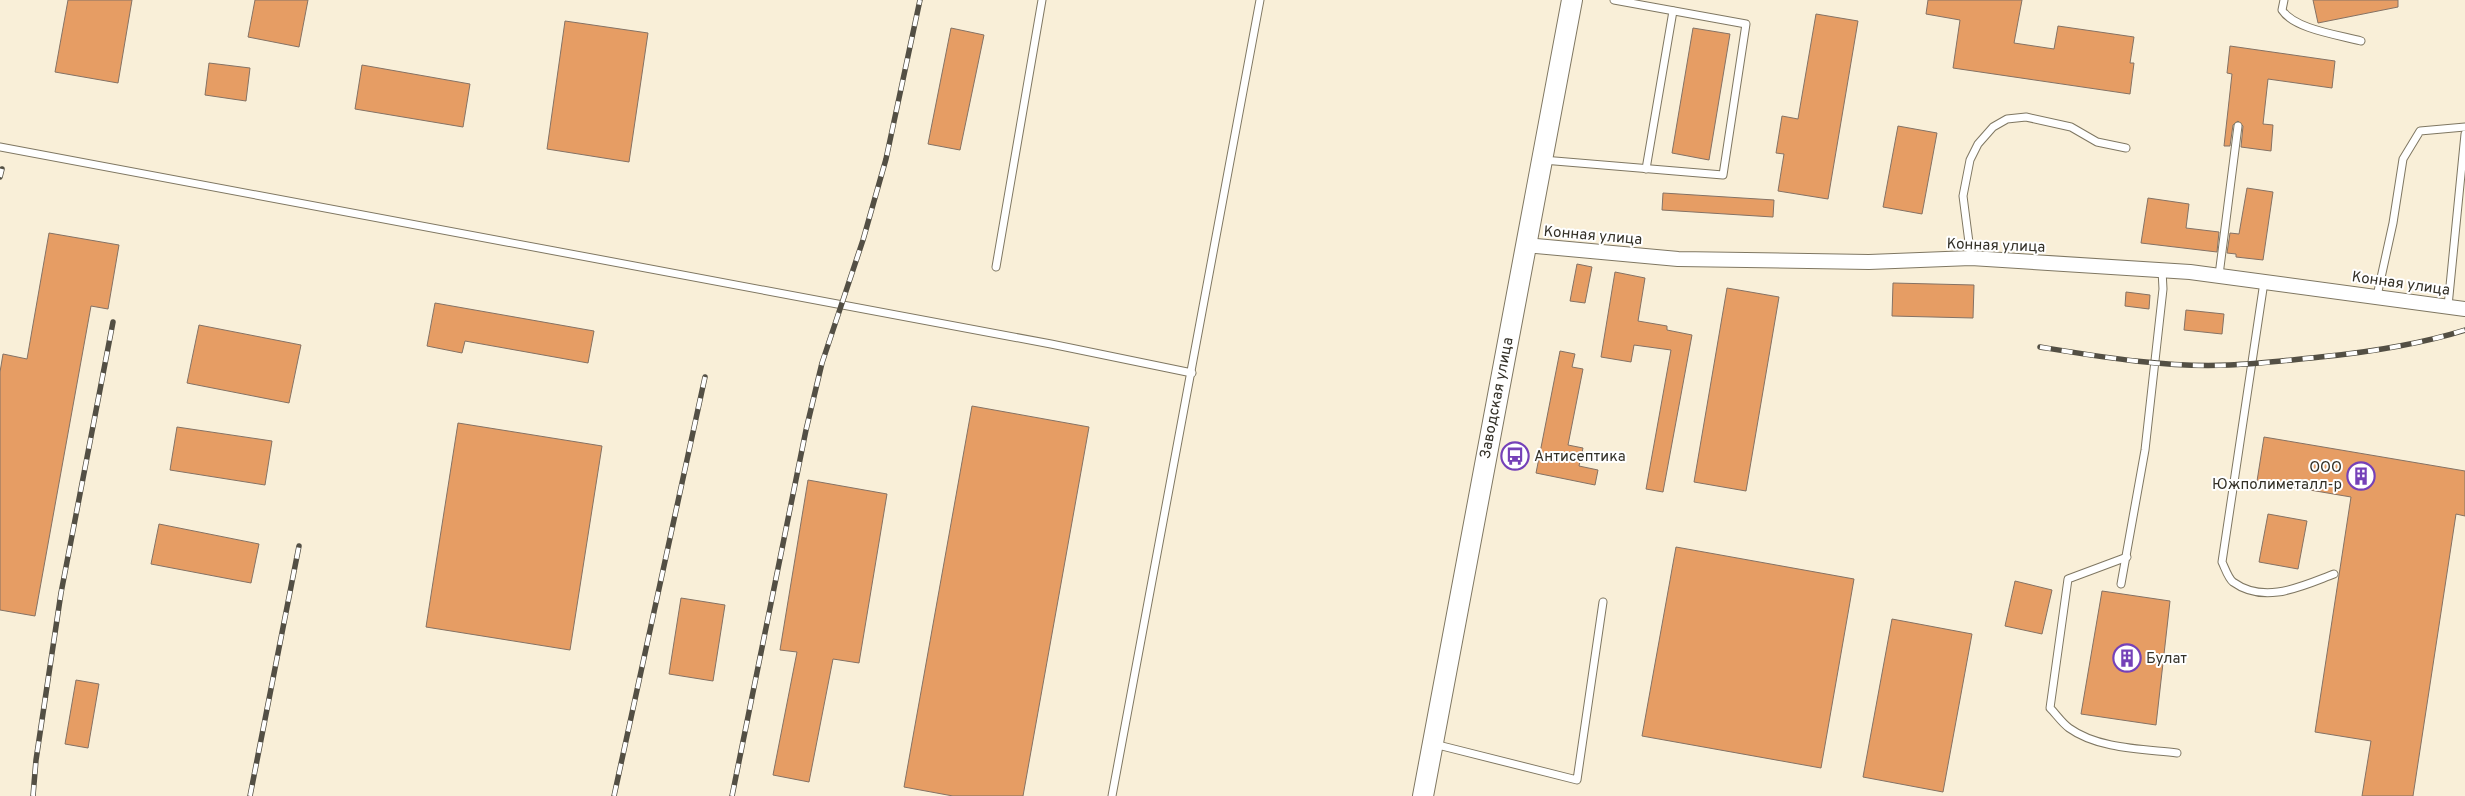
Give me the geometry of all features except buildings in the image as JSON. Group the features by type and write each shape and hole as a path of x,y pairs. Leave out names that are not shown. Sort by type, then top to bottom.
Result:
{"street":[{"name":"Заводская улица","path":"1423,796 1524,245 1572,0"},
{"name":"Конная улица","path":"1524,245 1678,259 1869,262 1971,258 2162,270 2219,275 2465,309"}],"lane":[{"path":"996,267 1042,0"},
{"path":"1112,796 1260,0"},
{"path":"1541,160 1723,175 1746,24 1614,0"},
{"path":"2284,0 2282,10 2287,18 2306,26 2361,41"},
{"path":"1646,169 1673,11"},
{"path":"1971,258 1963,196 1970,160 1978,144 1992,127 2007,119 2026,117 2071,127 2098,142 2126,148"},
{"path":"2219,275 2238,126"},
{"path":"2377,296 2393,222 2403,159 2420,131 2465,127"},
{"path":"2448,306 2465,134"},
{"path":"0,147 1041,342 1192,373"},
{"path":"2121,584 2145,450 2163,289 2162,270"},
{"path":"2264,281 2222,562 2232,581 2248,589 2270,594 2294,589 2334,574"},
{"path":"2127,557 2068,579 2050,708 2068,728 2091,740 2177,753"},
{"path":"1432,743 1577,780 1603,602"}],"railway":[{"path":"732,796 806,430 822,363 863,240 886,159 920,0"},
{"path":"0,177 2,169"},
{"path":"33,796 36,760 61,593 113,322"},
{"path":"2040,347 2158,363 2229,365 2274,362 2375,350 2411,344 2465,330"},
{"path":"614,796 705,377"},
{"path":"250,796 299,546"}],"place":[{"name":"Антисептика","path":"1515,456"},
{"name":"ООО Южполиметалл-р","path":"2361,476"},
{"name":"Булат","path":"2127,658"}]}
